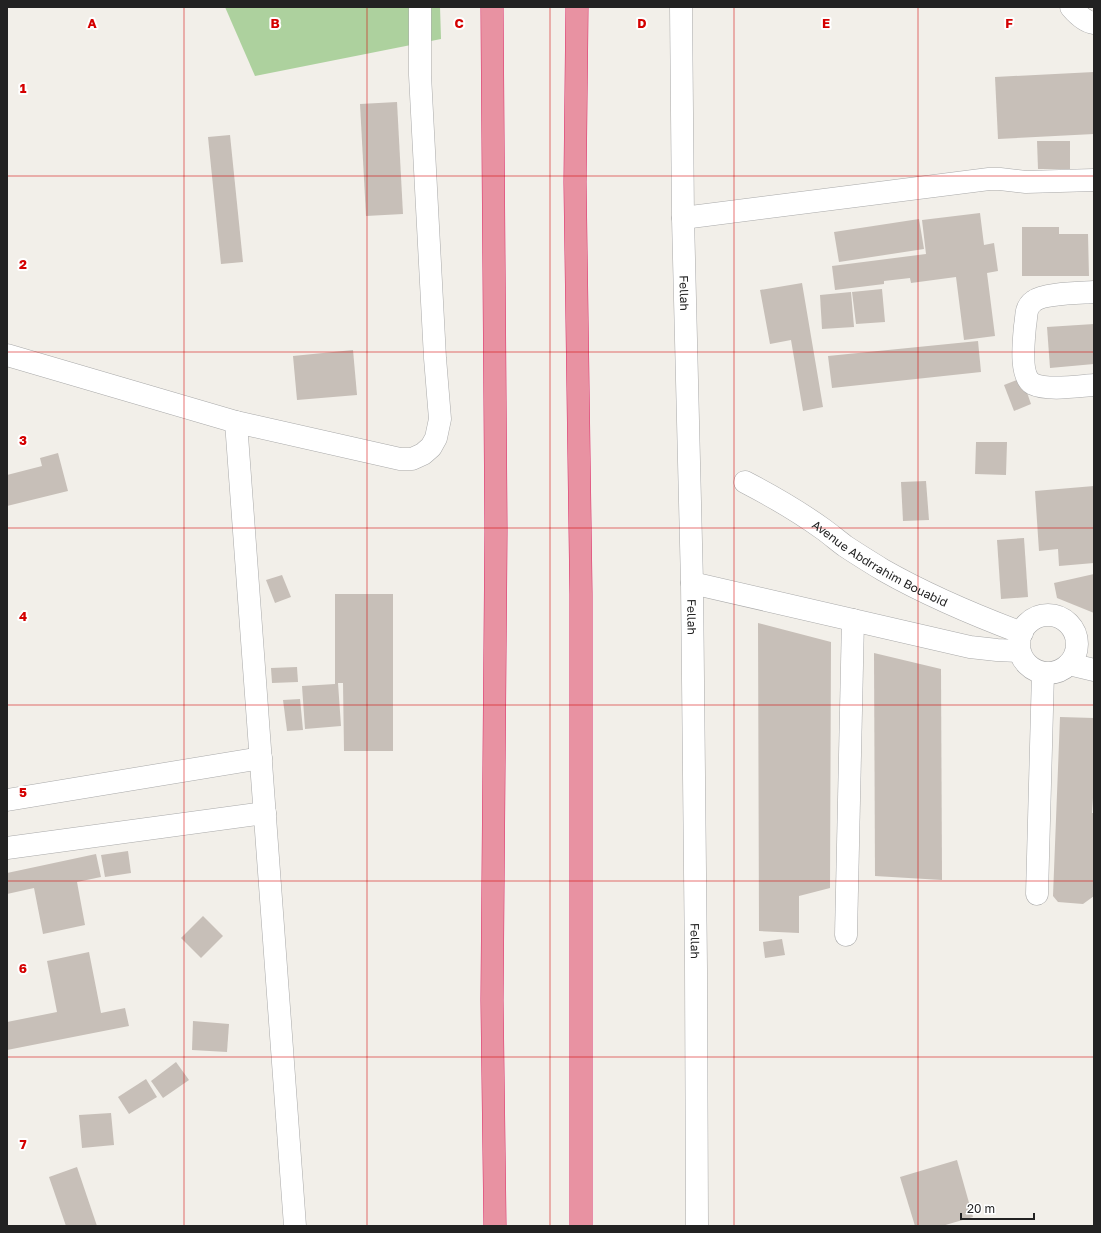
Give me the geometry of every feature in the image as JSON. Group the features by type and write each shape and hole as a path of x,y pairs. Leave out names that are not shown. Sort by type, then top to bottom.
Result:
{"highway":[{"path":"492,7 496,531 492,992 495,1226"},
{"path":"577,7 575,182 581,594 581,1226"}],"street":[{"path":"7,355 236,422 400,459 412,459 423,454 431,447 436,438 440,419 435,358 431,256 420,75 420,7"},
{"name":"Fellah","path":"681,7 683,218 692,583 698,1226"},
{"path":"1071,7 1080,16 1089,22 1094,23"},
{"path":"683,218 989,179 1026,182 1094,180"},
{"path":"1094,292 1050,296 1035,300 1027,311 1024,353 1025,369 1028,379 1033,384 1050,387 1094,385"},
{"path":"236,422 295,1226"},
{"name":"Avenue Abdrrahim Bouabid","path":"745,482 798,512 846,547 883,570 958,607 1020,642"},
{"path":"692,583 970,647 997,650 1020,642"},
{"path":"1041,616 1052,616 1063,620 1085,640 1076,647 1074,656 1069,664 1061,670 1052,673 1043,673 1032,669 1024,661 1020,642 1023,629 1030,621 1041,616"},
{"path":"846,935 853,620"},
{"path":"1069,664 1094,670"},
{"path":"1037,894 1043,673"},
{"path":"7,800 261,758"},
{"path":"7,848 265,813"}],"green space":[{"path":"225,7 440,7 441,39 255,76"}],"building":[{"path":"1094,72 1094,134 998,139 995,77"},
{"path":"397,102 403,214 366,216 360,104"},
{"path":"230,135 243,262 221,264 208,137"},
{"path":"1037,141 1070,141 1070,169 1038,169"},
{"path":"980,213 984,245 994,243 998,271 987,273 995,336 964,340 956,277 911,283 910,278 884,281 884,284 835,290 832,266 926,254 922,220"},
{"path":"919,219 924,249 839,262 834,232"},
{"path":"1022,227 1059,227 1059,234 1088,234 1089,276 1022,276"},
{"path":"802,283 823,407 803,411 791,340 770,344 760,290"},
{"path":"882,289 885,322 856,324 852,292"},
{"path":"851,292 854,327 822,329 820,295"},
{"path":"1094,324 1094,364 1050,368 1047,327"},
{"path":"978,341 981,372 832,388 828,356"},
{"path":"353,350 357,395 297,400 293,356"},
{"path":"1022,378 1031,404 1014,411 1004,385"},
{"path":"976,442 1007,442 1006,475 975,474"},
{"path":"58,453 68,491 7,506 7,475 42,466 40,458"},
{"path":"926,481 929,520 903,521 901,482"},
{"path":"1094,486 1094,563 1059,566 1058,549 1039,551 1035,491"},
{"path":"1024,538 1028,597 1001,599 997,540"},
{"path":"1094,574 1094,613 1057,598 1054,583"},
{"path":"282,575 291,597 275,603 266,580"},
{"path":"335,594 393,594 393,751 344,751 343,683 338,683 341,726 305,729 302,686 335,684"},
{"path":"758,623 831,642 830,888 799,896 799,933 759,931"},
{"path":"874,653 941,669 942,880 875,876"},
{"path":"297,667 298,682 272,683 271,668"},
{"path":"300,699 303,730 287,731 283,700"},
{"path":"1060,717 1094,718 1094,798 1092,813 1094,813 1094,896 1083,904 1058,902 1053,896"},
{"path":"128,851 131,873 105,877 101,855"},
{"path":"96,854 101,877 77,882 85,925 43,934 34,888 7,894 7,873"},
{"path":"203,916 223,936 201,958 181,938"},
{"path":"782,939 785,955 765,958 763,942"},
{"path":"89,952 101,1013 125,1008 129,1026 7,1050 7,1022 57,1012 47,961"},
{"path":"193,1021 229,1024 227,1052 192,1050"},
{"path":"176,1062 189,1080 163,1098 151,1081"},
{"path":"146,1079 157,1097 129,1114 118,1097"},
{"path":"111,1113 114,1145 82,1148 79,1115"},
{"path":"957,1160 973,1217 942,1226 915,1226 900,1177"},
{"path":"77,1167 97,1226 66,1226 49,1177"}]}
